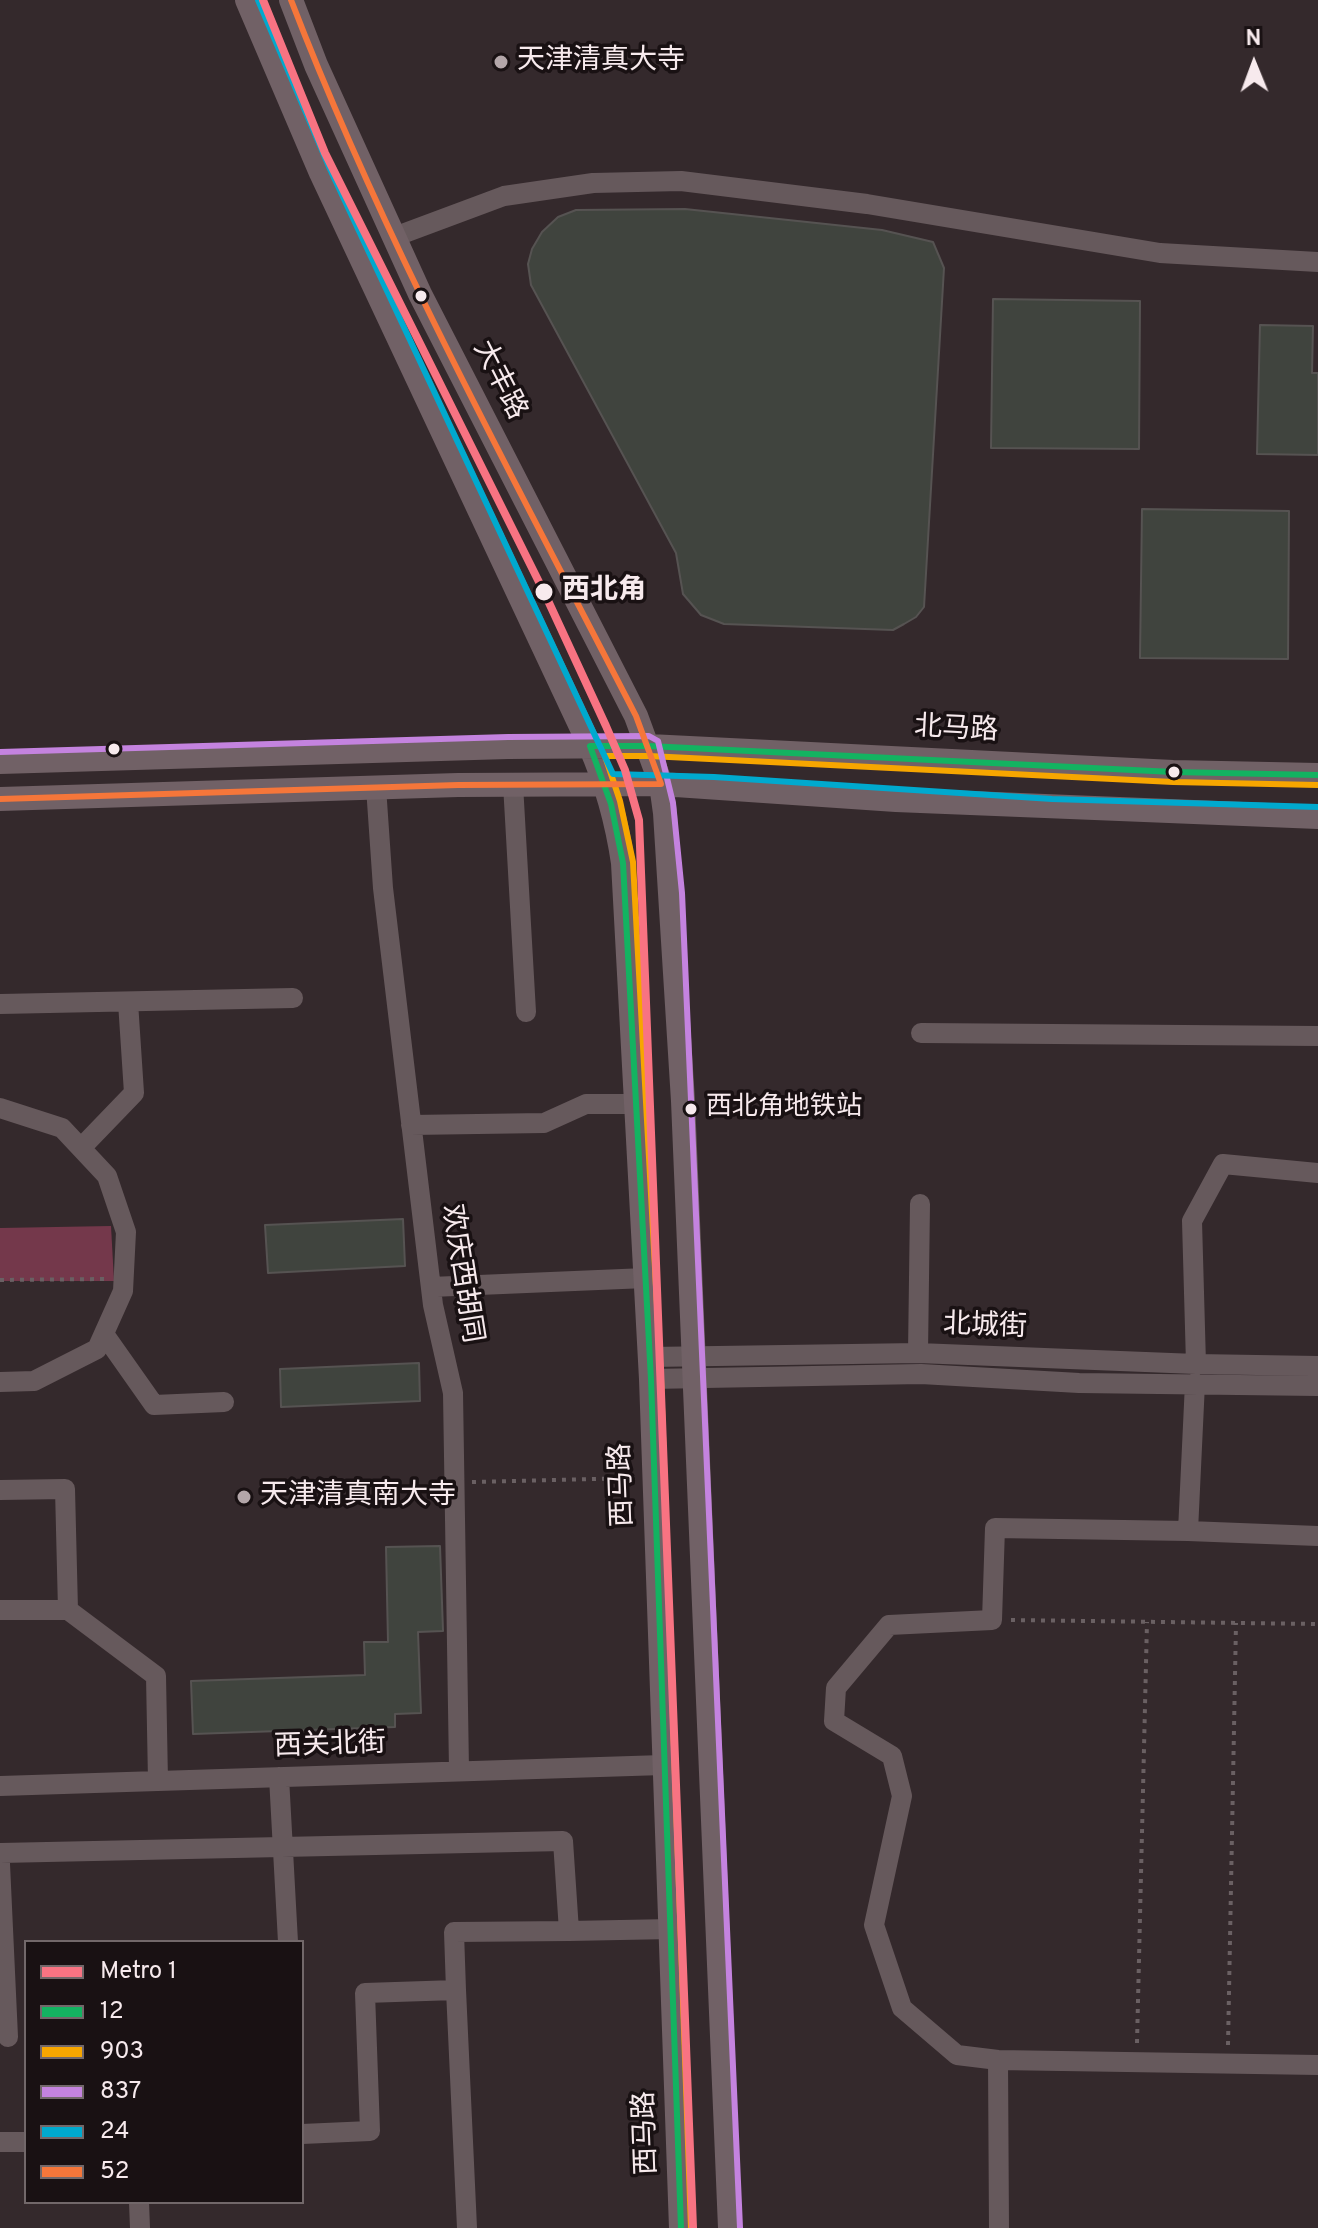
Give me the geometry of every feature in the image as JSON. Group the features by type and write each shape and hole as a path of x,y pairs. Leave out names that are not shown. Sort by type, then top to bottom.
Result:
{"main road":[{"path":"247,0 321,173 590,746"},
{"name":"大丰路","path":"291,0 316,65 394,237 649,746 661,784"},
{"name":"西马路","path":"590,746 607,784 623,863 650,1368 681,2228"},
{"name":"北马路","path":"0,762 649,746 1173,772 1318,775"},
{"path":"661,784 678,998 730,2228"},
{"path":"0,799 376,787 661,784 896,800 1318,817"}],"street":[{"path":"394,237 504,196 593,183 681,181 867,204 1160,253 1318,262"},
{"path":"513,784 526,1012"},
{"name":"欢庆西胡同","path":"376,787 383,888 431,1287 453,1393 459,1770"},
{"path":"0,1004 293,998"},
{"path":"81,1148 134,1093 128,1002"},
{"path":"921,1033 1318,1036"},
{"path":"411,1125 544,1123 586,1104 636,1104"},
{"path":"0,1108 62,1128 107,1176 126,1232 123,1291 97,1349 34,1381 0,1382"},
{"path":"1188,1531 1195,1374 1192,1221 1223,1164 1318,1173"},
{"path":"918,1353 920,1204"},
{"path":"431,1287 646,1278"},
{"path":"104,1334 154,1405 224,1402"},
{"name":"北城街","path":"650,1368 918,1353 1318,1386"},
{"name":"北城街","path":"693,1367 921,1374 1079,1383 1318,1366"},
{"path":"0,1490 65,1489 68,1610"},
{"path":"1318,1536 995,1528 992,1620 889,1625 836,1688 834,1721 892,1756 902,1796 874,1925 902,2008 957,2055 998,2060 1318,2065"},
{"path":"0,1610 68,1610 156,1676 158,1781"},
{"name":"西关北街","path":"0,1786 663,1765"},
{"path":"279,1777 288,1940"},
{"path":"0,1853 563,1841 569,1931"},
{"path":"0,1864 11,2037"},
{"path":"467,2228 454,1932 672,1929"},
{"path":"304,2134 370,2131 365,1993 456,1990"},
{"path":"998,2060 999,2228"},
{"path":"0,2142 24,2142"},
{"path":"139,2204 140,2228"}],"path":[{"path":"0,1280 124,1279"},
{"path":"454,1483 654,1477"},
{"path":"992,1620 1318,1624"},
{"path":"1137,2063 1147,1622"},
{"path":"1228,2064 1236,1623"}],"shaded area":[{"path":"111,1226 114,1281 0,1281 0,1228"}],"building":[{"path":"685,209 882,230 933,242 944,268 924,607 916,617 893,630 724,624 701,615 683,594 676,553 531,285 528,264 542,232 558,217 576,210"},
{"path":"993,299 1140,301 1139,449 991,448"},
{"path":"1260,325 1313,326 1312,373 1318,373 1318,455 1257,454"},
{"path":"1142,509 1289,511 1288,659 1140,658"},
{"path":"403,1219 405,1266 268,1273 265,1225"},
{"path":"419,1363 420,1401 281,1407 280,1369"},
{"path":"440,1546 443,1631 418,1632 421,1713 395,1714 395,1727 193,1734 191,1681 365,1675 364,1642 388,1642 386,1547"}],"metro line":[{"name":"1","path":"263,0 325,153 544,592 606,726 625,770 639,820 693,2228"}],"transit line":[{"name":"24","path":"258,0 330,169 613,774 714,777 1052,799 1318,807"},
{"name":"52","path":"0,799 458,785 661,784 636,716 410,273 328,92 291,0"},
{"name":"837","path":"0,752 508,737 649,736 658,741 673,803 682,893 740,2228"},
{"name":"12","path":"681,2228 651,1379 623,863 611,804 590,746 649,746 1173,772 1318,775"},
{"name":"903","path":"691,2228 661,1379 633,862 620,801 605,756 1173,782 1318,785"}],"place":[{"name":"天津清真大寺","path":"501,62"},
{"name":"西北角","path":"544,592"},
{"name":"西北角地铁站","path":"691,1109"},
{"name":"天津清真南大寺","path":"244,1497"}]}
